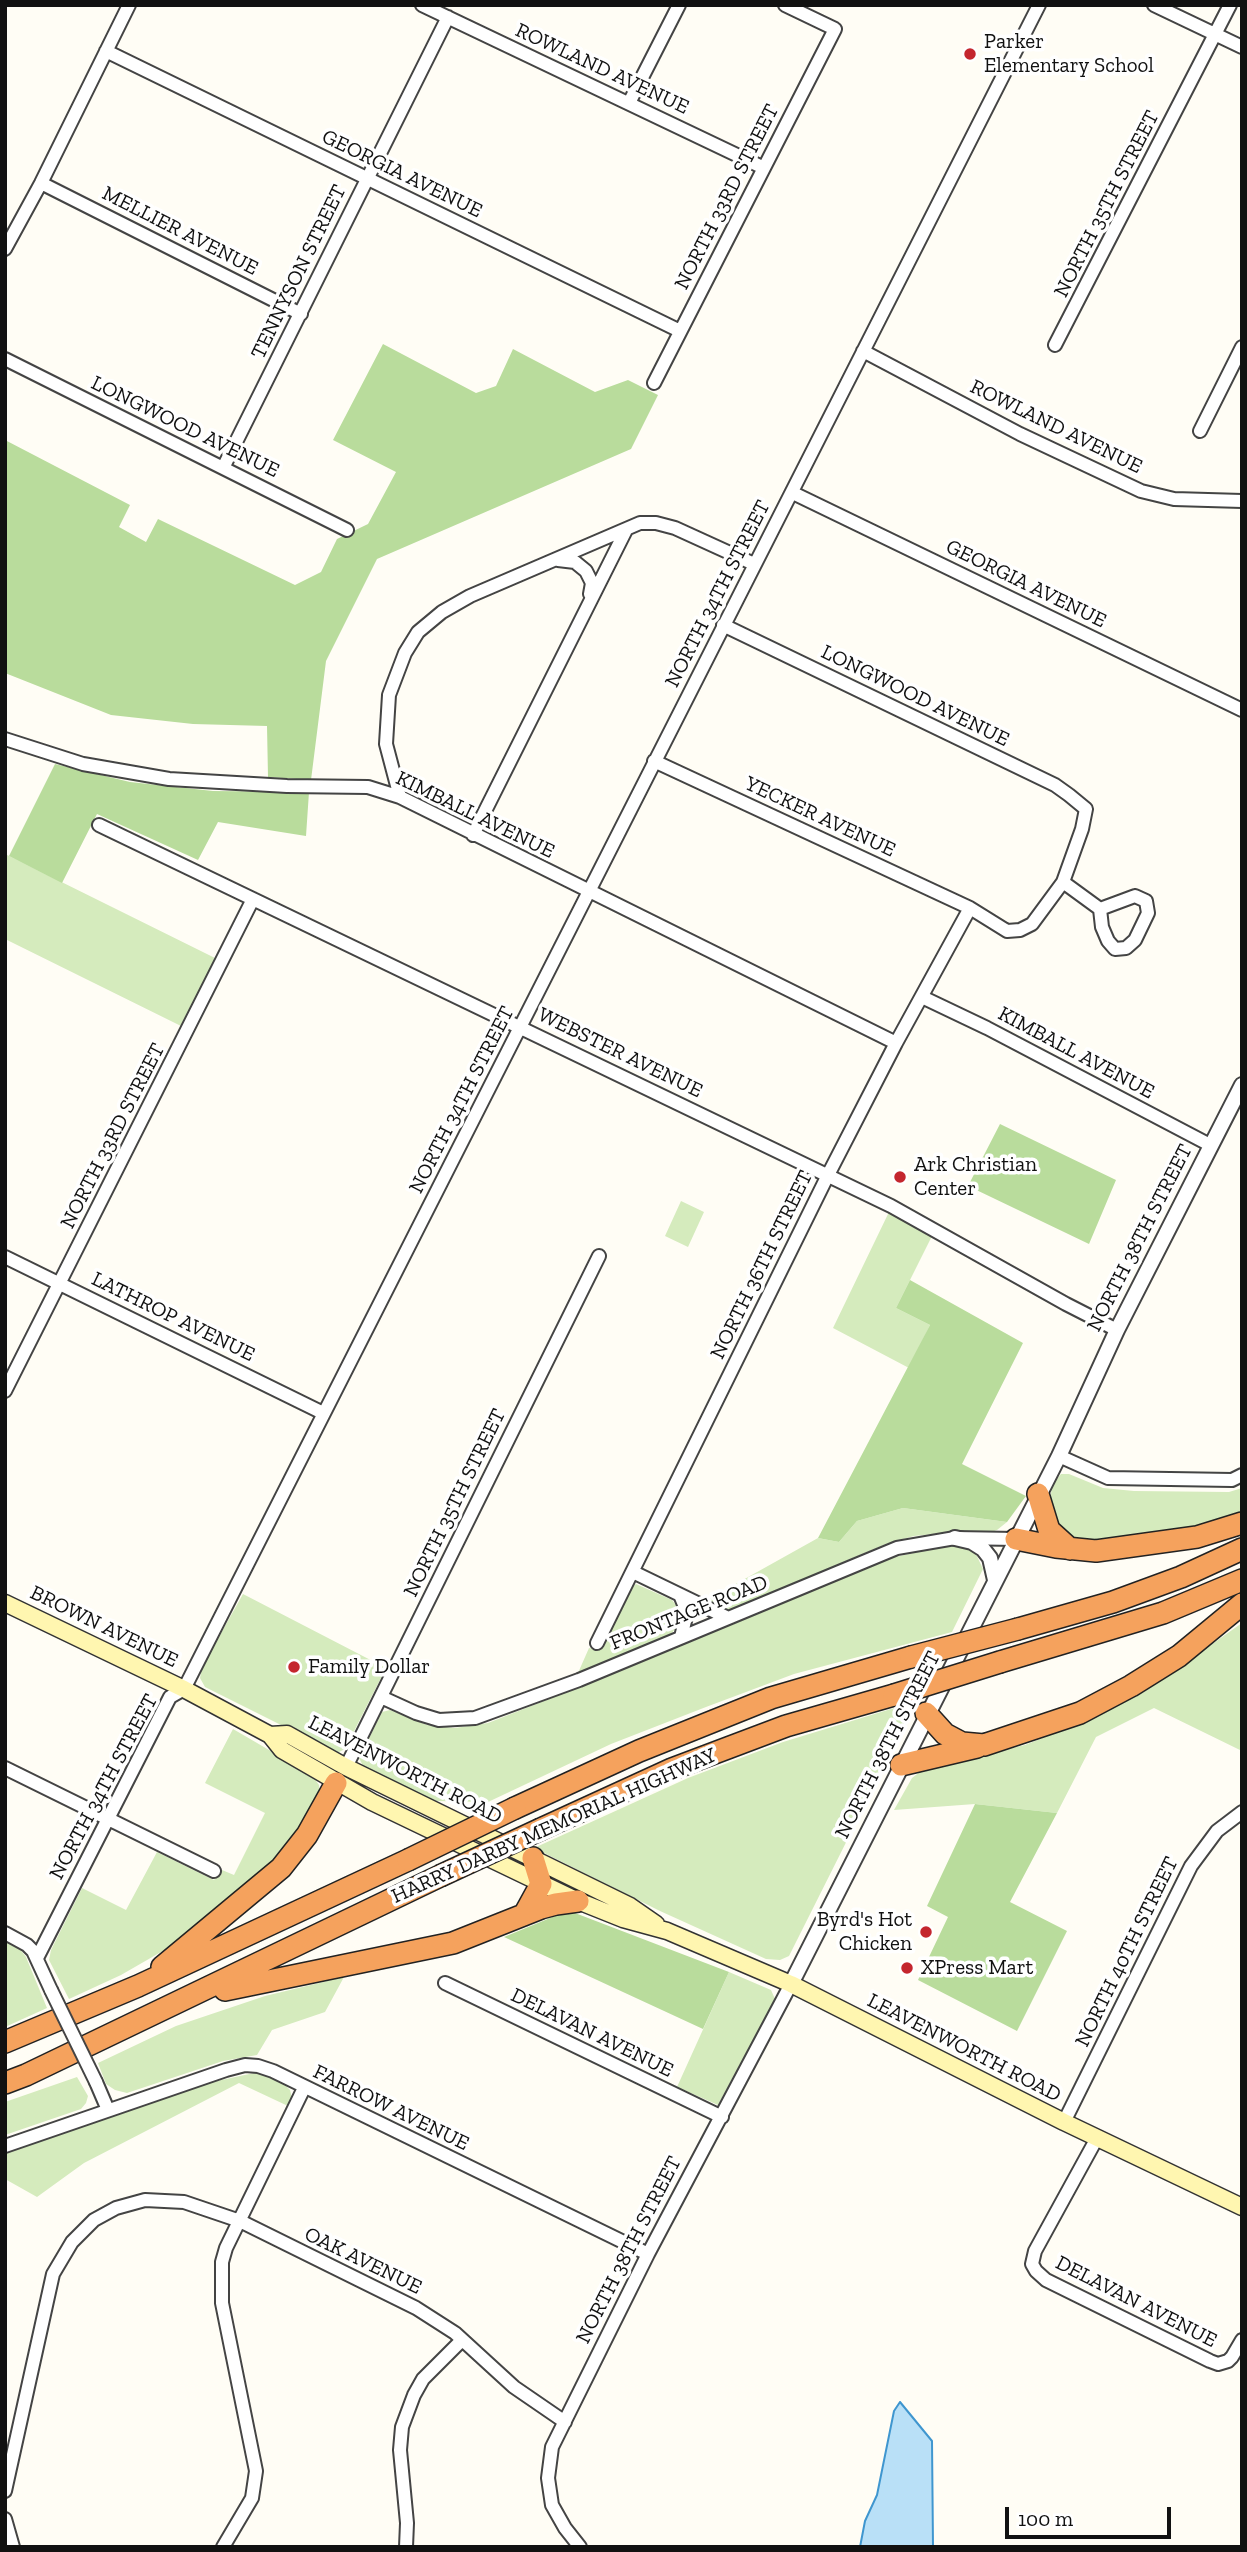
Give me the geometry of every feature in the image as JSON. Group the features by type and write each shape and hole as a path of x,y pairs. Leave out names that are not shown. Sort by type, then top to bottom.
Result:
{"highway":[{"path":"1038,1494 1049,1530 1070,1549"},
{"path":"1016,1539 1096,1551 1197,1537 1242,1522"},
{"name":"HARRY DARBY MEMORIAL HIGHWAY","path":"5,2042 138,1986 639,1751 771,1699 911,1657 1113,1602 1181,1577 1242,1549"},
{"name":"HARRY DARBY MEMORIAL HIGHWAY","path":"5,2083 440,1876 684,1764 786,1726 1163,1614 1242,1580"},
{"path":"901,1765 984,1745 1080,1713 1179,1656 1242,1604"},
{"path":"926,1713 945,1734 962,1743 984,1745"},
{"path":"138,1986 281,1868 307,1835 341,1775"},
{"path":"524,1915 541,1884 533,1858"},
{"path":"192,1996 453,1943 556,1903 578,1901"}],"main road":[{"name":"BROWN AVENUE","path":"5,1603 184,1689"},
{"name":"LEAVENWORTH ROAD","path":"184,1689 270,1734 282,1750 533,1858 630,1906 667,1931"},
{"name":"LEAVENWORTH ROAD","path":"341,1775 541,1884 624,1919 667,1931 791,1984 1064,2122 1242,2207"}],"street":[{"path":"5,249 41,183 128,5"},
{"name":"ROWLAND AVENUE","path":"422,5 764,168"},
{"path":"629,103 679,5"},
{"name":"NORTH 33RD STREET","path":"654,383 835,29 785,5"},
{"name":"NORTH 34TH STREET","path":"37,1958 170,1697 184,1689 1038,5"},
{"path":"1154,5 1242,47"},
{"name":"NORTH 35TH STREET","path":"1055,345 1230,5"},
{"name":"TENNYSON STREET","path":"223,468 448,18"},
{"name":"GEORGIA AVENUE","path":"106,51 680,331"},
{"name":"MELLIER AVENUE","path":"41,183 301,314"},
{"path":"1200,430 1242,347"},
{"name":"ROWLAND AVENUE","path":"863,351 1020,434 1140,491 1174,499 1242,501"},
{"name":"LONGWOOD AVENUE","path":"5,359 347,530"},
{"name":"GEORGIA AVENUE","path":"793,492 1242,710"},
{"path":"400,797 386,744 389,695 405,653 418,632 442,612 470,596 640,523 656,523 675,528 754,564"},
{"path":"473,835 626,530"},
{"path":"555,560 575,562 586,571 592,583 590,598"},
{"name":"LONGWOOD AVENUE","path":"723,625 1055,785 1086,808 1082,829 1063,882"},
{"name":"KIMBALL AVENUE","path":"5,739 83,764 169,779 287,786 368,787 400,797 896,1043"},
{"name":"YECKER AVENUE","path":"654,761 970,908 1007,930 1020,930 1032,924 1063,882"},
{"name":"WEBSTER AVENUE","path":"99,825 828,1175 946,1235 1009,1273 1116,1330"},
{"path":"1063,882 1100,909 1102,927 1108,942 1115,949 1126,948 1135,940 1148,913 1146,901 1135,896 1100,909"},
{"name":"NORTH 33RD STREET","path":"5,1391 253,899"},
{"name":"NORTH 36TH STREET","path":"597,1643 828,1175 970,908"},
{"name":"KIMBALL AVENUE","path":"922,997 987,1028 1210,1145"},
{"name":"NORTH 38TH STREET","path":"580,2547 552,2505 549,2490 552,2447 1059,1456 1116,1330 1242,1085"},
{"name":"NORTH 35TH STREET","path":"341,1775 599,1256"},
{"name":"LATHROP AVENUE","path":"5,1257 323,1413"},
{"path":"1059,1456 1108,1478 1237,1478"},
{"path":"955,1538 972,1542 983,1549 990,1558 995,1580"},
{"name":"FRONTAGE ROAD","path":"381,1696 416,1713 439,1720 475,1718 579,1680 897,1548 955,1538 1016,1539"},
{"path":"633,1572 728,1618"},
{"path":"680,1595 686,1617 681,1637"},
{"path":"5,1768 214,1871"},
{"name":"NORTH 40TH STREET","path":"1064,2122 1191,1866 1217,1831 1242,1812"},
{"path":"5,1933 27,1945 37,1958 108,2110 5,2146"},
{"name":"DELAVAN AVENUE","path":"445,1983 722,2117"},
{"name":"FARROW AVENUE","path":"108,2110 245,2065 273,2071 649,2254"},
{"path":"223,2547 252,2498 256,2471 222,2304 222,2262 304,2088"},
{"name":"DELAVAN AVENUE","path":"1097,2138 1035,2251 1032,2258 1033,2268 1046,2280 1218,2364 1232,2357 1242,2340"},
{"name":"OAK AVENUE","path":"5,2491 53,2274 83,2229 116,2208 145,2200 168,2200 198,2205 240,2221 416,2308 438,2320 514,2387 565,2422"},
{"path":"406,2547 407,2524 400,2450 402,2427 423,2379 461,2341"},
{"path":"5,2519 12,2543"}],"green space":[{"path":"383,344 476,393 496,386 513,349 595,392 628,380 658,395 631,449 377,559 326,661 311,780 268,777 267,726 193,724 111,715 5,673 5,440 130,505 119,527 146,542 158,519 295,585 321,572 337,539 368,524 396,472 333,440"},
{"path":"55,764 130,782 213,791 309,792 306,836 218,822 198,860 97,814 62,883 9,856"},
{"path":"5,854 215,958 181,1026 5,939"},
{"path":"1000,1124 1116,1180 1089,1244 968,1186"},
{"path":"681,1201 704,1212 688,1247 665,1236"},
{"path":"889,1212 933,1234 896,1308 930,1325 909,1368 833,1328"},
{"path":"910,1280 1023,1343 962,1464 1026,1496 1007,1522 903,1508 857,1521 839,1542 818,1538 930,1325 896,1308"},
{"path":"1061,1474 1069,1474 1103,1488 1134,1491 1229,1492 1242,1488 1242,1514 1200,1526 1090,1540 1073,1538 1063,1532 1053,1517 1050,1502 1052,1485"},
{"path":"903,1508 1007,1522 987,1534 953,1532 914,1536 886,1544 730,1610 707,1600 818,1538 839,1542 857,1521"},
{"path":"950,1545 965,1546 975,1552 983,1569 952,1632 794,1674 611,1744 488,1802 436,1801 363,1766 359,1758 382,1712 390,1710 427,1725 455,1728 488,1723 620,1671 886,1559"},
{"path":"636,1584 672,1600 681,1617 676,1628 670,1635 578,1673 589,1648 600,1650 631,1588"},
{"path":"243,1594 386,1668 345,1749 337,1753 205,1687 200,1678 202,1667"},
{"path":"1242,1623 1242,1751 1154,1708 1096,1737 1057,1813 975,1804 894,1810 912,1778 925,1768 1025,1745 1087,1720 1144,1692"},
{"path":"917,1701 789,1956 780,1960 766,1959 660,1911 534,1848 688,1778 783,1742"},
{"path":"233,1729 312,1775 319,1785 320,1800 315,1813 263,1873 187,1937 121,1975 69,1999 49,1960 51,1950 82,1888 126,1910 157,1852 214,1880 222,1870 234,1875 265,1813 205,1783"},
{"path":"975,1804 1057,1813 1010,1902 1067,1931 1017,2031 918,1980 948,1917 927,1906"},
{"path":"575,1913 729,1972 703,2029 504,1937 555,1916"},
{"path":"5,1941 19,1948 26,1957 47,2008 5,2027"},
{"path":"729,1972 771,1990 775,1999 718,2105 677,2087"},
{"path":"344,1977 325,2012 272,2030 257,2055 223,2061 127,2093 106,2084 98,2063 176,2026 265,1996"},
{"path":"254,2073 272,2076 282,2082 290,2090 292,2098 288,2106 239,2083 84,2163 37,2197 5,2179 5,2151 212,2082"},
{"path":"77,2077 88,2096 81,2109 5,2135 5,2102"}],"water":[{"path":"900,2402 932,2441 933,2547 860,2547 865,2521 877,2495 894,2411"}],"place":[{"name":"Parker Elementary School","path":"970,54"},
{"name":"Ark Christian Center","path":"900,1177"},
{"name":"Family Dollar","path":"294,1667"},
{"name":"Byrd's Hot Chicken","path":"926,1932"},
{"name":"XPress Mart","path":"907,1968"}]}
